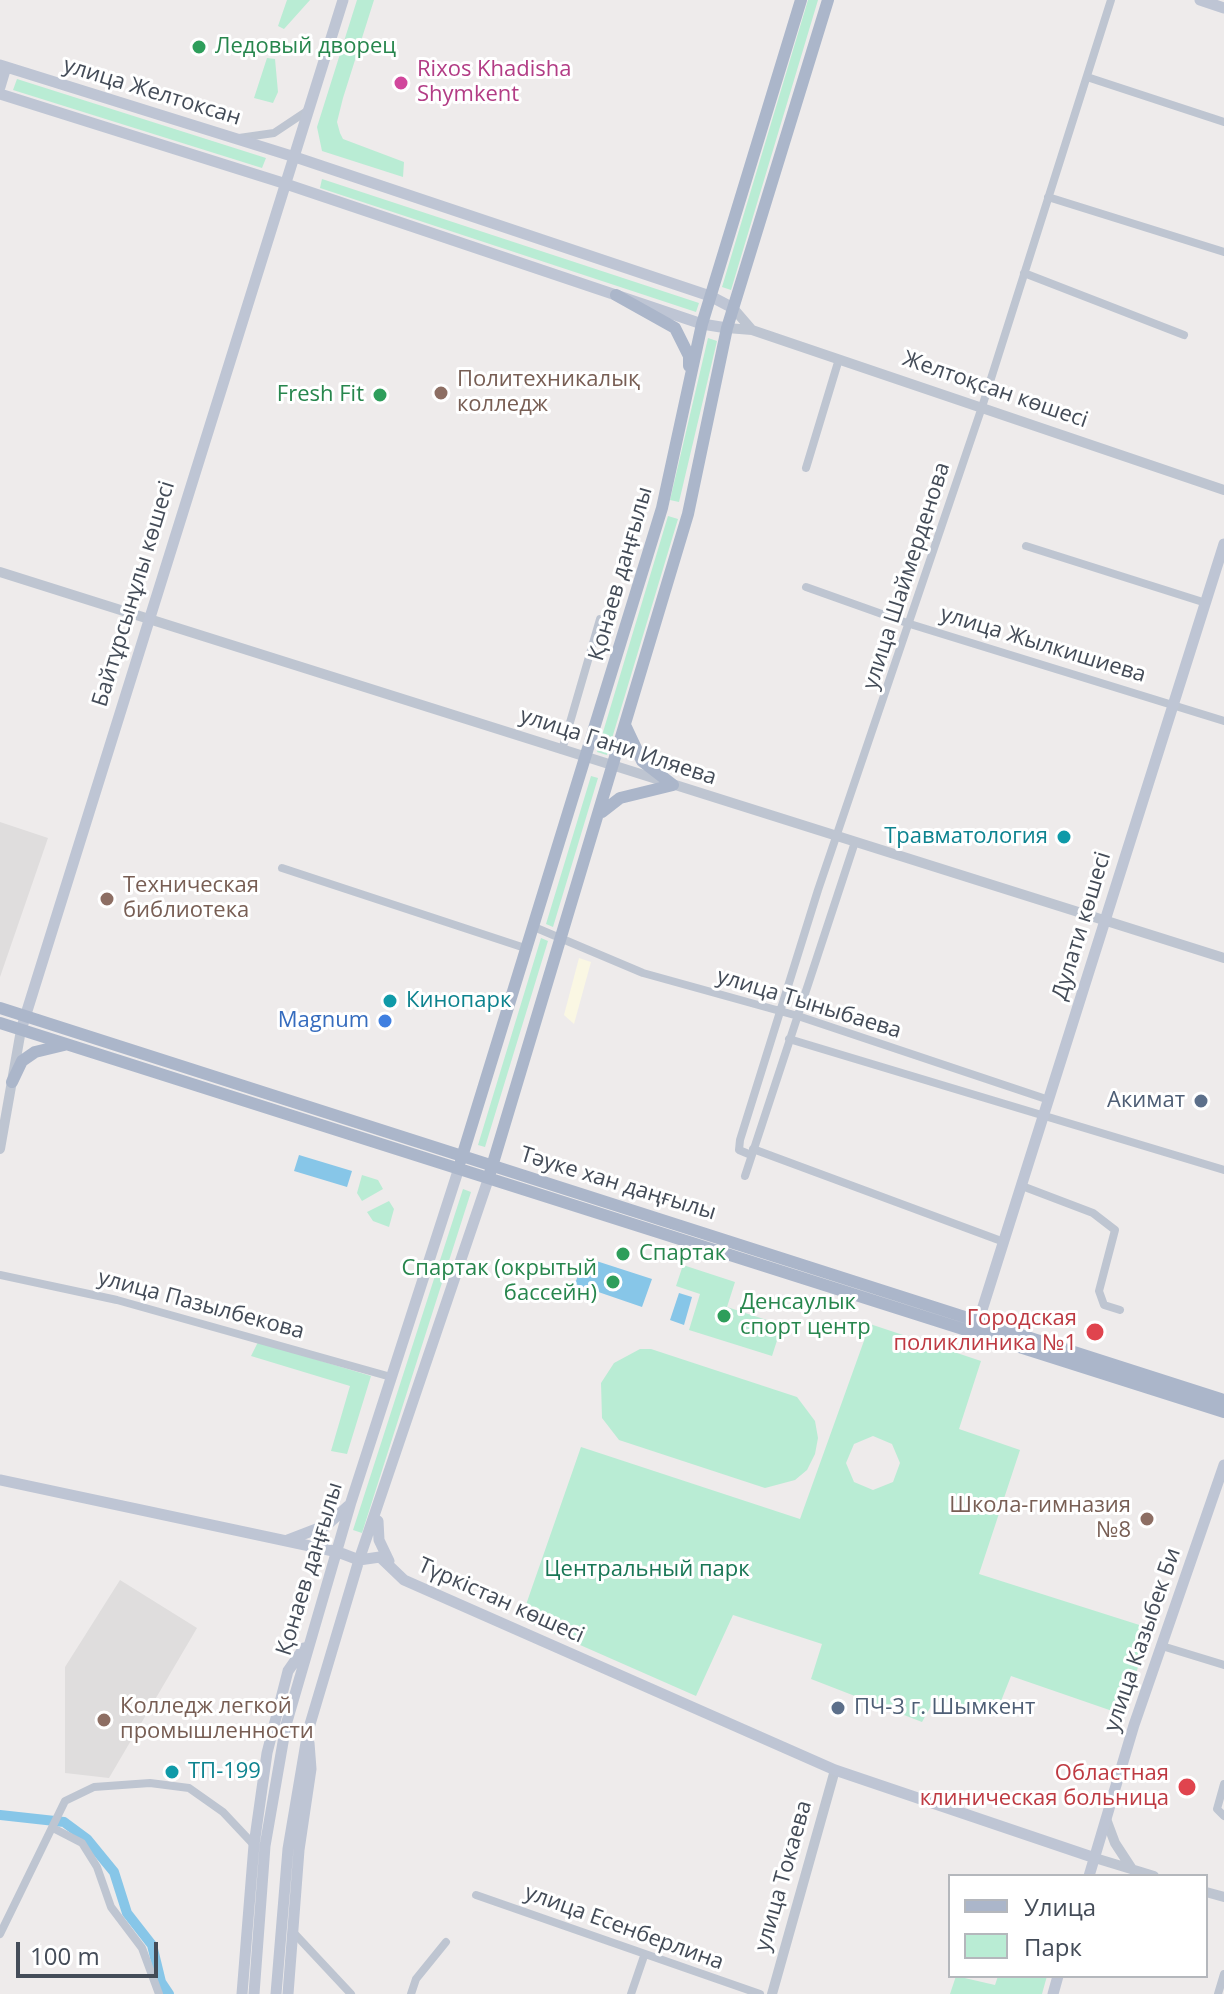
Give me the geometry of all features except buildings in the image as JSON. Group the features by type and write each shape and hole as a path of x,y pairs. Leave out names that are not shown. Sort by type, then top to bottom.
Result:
{"main road":[{"path":"343,0 293,157 710,296 733,308"},
{"name":"Қонаев даңғылы","path":"254,1994 265,1846 282,1742 351,1502 528,949 662,508 702,324 801,0"},
{"path":"491,1172 688,514 727,328 828,0"},
{"path":"1200,0 1224,8"},
{"path":"0,87 3,66"},
{"name":"улица Желтоксан","path":"3,66 293,157"},
{"path":"0,94 283,183 702,324 727,328"},
{"name":"Байтұрсынұлы көшесі","path":"21,1030 146,620 293,157"},
{"path":"616,295 675,328 689,356 690,379"},
{"path":"662,508 688,514"},
{"name":"Дулати көшесі","path":"977,1326 1176,704 1224,544"},
{"path":"626,727 642,761 673,785"},
{"path":"600,815 620,798 673,785"},
{"name":"Тәуке хан даңғылы","path":"0,1008 491,1172 977,1326 1224,1400"},
{"name":"Тәуке хан даңғылы","path":"0,1023 461,1162"},
{"path":"12,1082 22,1061 35,1052 67,1044"},
{"path":"503,1136 505,1159 510,1167 521,1173"},
{"name":"Қонаев даңғылы","path":"276,1994 288,1849 308,1731 359,1560 378,1513 491,1172"},
{"name":"Тәуке хан даңғылы","path":"491,1172 521,1173 1224,1412"},
{"name":"улица Казыбек Би","path":"1090,1874 1162,1646 1224,1465"},
{"name":"Түркістан көшесі","path":"0,1480 338,1552 359,1560 380,1557 404,1580 835,1770 1095,1858"},
{"path":"286,1541 327,1525 351,1502"},
{"path":"378,1513 379,1540 404,1580"},
{"path":"242,1994 254,1845 267,1753 288,1671 311,1637"},
{"path":"288,1994 299,1850 311,1769 308,1731"},
{"path":"267,1753 282,1742"}],"street":[{"name":"улица Шаймерденова","path":"752,1152 739,1150 740,1140 818,890 839,837 982,407 1111,0"},
{"path":"1087,77 1224,122"},
{"path":"235,139 274,133 307,111"},
{"path":"1048,197 1224,252"},
{"path":"1024,273 1184,335"},
{"path":"733,308 752,330"},
{"path":"727,328 752,330"},
{"name":"Желтоқсан көшесі","path":"752,330 1224,490"},
{"path":"806,468 839,359"},
{"path":"1026,546 1206,603"},
{"name":"улица Гани Иляева","path":"0,572 1224,958"},
{"name":"улица Жылкишиева","path":"806,587 910,624 1224,721"},
{"path":"562,750 600,619"},
{"name":"улица Шаймерденова","path":"745,1176 855,842"},
{"path":"282,868 528,949"},
{"name":"улица Тыныбаева","path":"534,927 643,973 798,1016 1049,1100"},
{"path":"0,1149 21,1030"},
{"name":"улица Тыныбаева","path":"789,1039 1224,1170"},
{"path":"752,1152 1004,1242"},
{"path":"1022,1186 1093,1213 1115,1230 1099,1291 1104,1305 1120,1310"},
{"name":"улица Пазылбекова","path":"0,1275 117,1300 391,1377"},
{"path":"1162,1646 1224,1665"},
{"name":"улица Токаева","path":"772,1994 835,1770"},
{"path":"0,1934 65,1801 94,1787 150,1783 189,1788 204,1795 254,1845"},
{"path":"1224,1784 1217,1809 1224,1816"},
{"path":"1106,1819 1115,1843 1132,1869"},
{"path":"53,1828 82,1843 97,1867 111,1907 142,1948 159,1994"},
{"path":"1095,1858 1148,1874"},
{"name":"улица Есенберлина","path":"476,1895 760,1994"},
{"path":"0,1912 9,1916 7,1921"},
{"path":"293,1932 351,1994"},
{"path":"411,1994 416,1979 446,1942"},
{"path":"631,1994 644,1956"},
{"path":"1218,1994 1224,1974"}],"shaded area":[{"path":"0,822 48,838 0,977"},
{"path":"579,958 591,962 574,1024 564,1015"},
{"name":"Колледж легкой промышленности","path":"120,1580 197,1628 109,1778 65,1773 65,1667"}],"green space":[{"path":"287,0 310,0 284,29 278,26"},
{"path":"357,0 374,0 337,122 343,139 404,162 403,177 322,151 317,127"},
{"path":"808,0 818,0 731,290 722,287"},
{"path":"267,58 275,59 278,92 273,103 254,98"},
{"path":"17,79 266,158 262,168 13,90"},
{"path":"322,179 699,303 696,312 320,188"},
{"path":"708,338 717,341 679,502 670,500"},
{"path":"668,516 678,519 607,755 597,752"},
{"path":"591,776 598,778 553,927 546,924"},
{"path":"541,938 548,941 485,1147 478,1145"},
{"path":"362,1175 378,1180 383,1189 362,1201 357,1193"},
{"path":"463,1189 471,1192 362,1533 353,1530"},
{"path":"389,1201 394,1209 389,1227 373,1221 367,1212"},
{"name":"Денсаулык спорт центр","path":"683,1265 735,1282 727,1307 782,1325 772,1356 689,1330 700,1294 676,1286"},
{"name":"Центральный парк","path":"870,1324 981,1361 959,1429 1020,1450 979,1574 1152,1629 1121,1714 1011,1676 995,1716 935,1699 922,1722 811,1679 822,1644 733,1615 696,1696 521,1619 581,1447 800,1519","holes":["873,1436 892,1444 900,1463 893,1482 873,1490 854,1482 846,1463 854,1444"]},
{"path":"258,1342 371,1376 347,1454 331,1451 350,1386 251,1356"},
{"path":"640,1349 651,1349 797,1397 815,1421 818,1438 807,1470 795,1480 765,1488 619,1440 602,1418 601,1383 614,1363"},
{"path":"955,1978 995,1985 997,1978 1046,1978 1042,1994 950,1994"}],"water":[{"path":"299,1155 352,1171 347,1187 294,1171"},
{"name":"Спартак (окрытый бассейн)","path":"584,1257 652,1279 642,1307 575,1284"},
{"path":"679,1293 692,1297 684,1325 670,1320"}],"waterway":[{"path":"0,1815 64,1822 87,1839 114,1872 127,1913 152,1945 161,1982 169,1994"}],"place":[{"name":"Ледовый дворец","path":"199,47"},
{"name":"Rixos Khadisha Shymkent","path":"401,83"},
{"name":"Политехникалық колледж","path":"441,393"},
{"name":"Fresh Fit","path":"380,395"},
{"name":"Травматология","path":"1064,837"},
{"name":"Техническая библиотека","path":"107,899"},
{"name":"Кинопарк","path":"390,1001"},
{"name":"Magnum","path":"385,1021"},
{"name":"Акимат","path":"1201,1101"},
{"name":"Спартак","path":"623,1254"},
{"name":"Спартак (окрытый бассейн)","path":"613,1282"},
{"name":"Денсаулык спорт центр","path":"724,1316"},
{"name":"Городская поликлиника №1","path":"1095,1332"},
{"name":"Школа-гимназия №8","path":"1147,1519"},
{"name":"ПЧ-3 г. Шымкент","path":"838,1708"},
{"name":"Колледж легкой промышленности","path":"104,1720"},
{"name":"ТП-199","path":"172,1772"},
{"name":"Областная клиническая больница","path":"1187,1787"}]}
